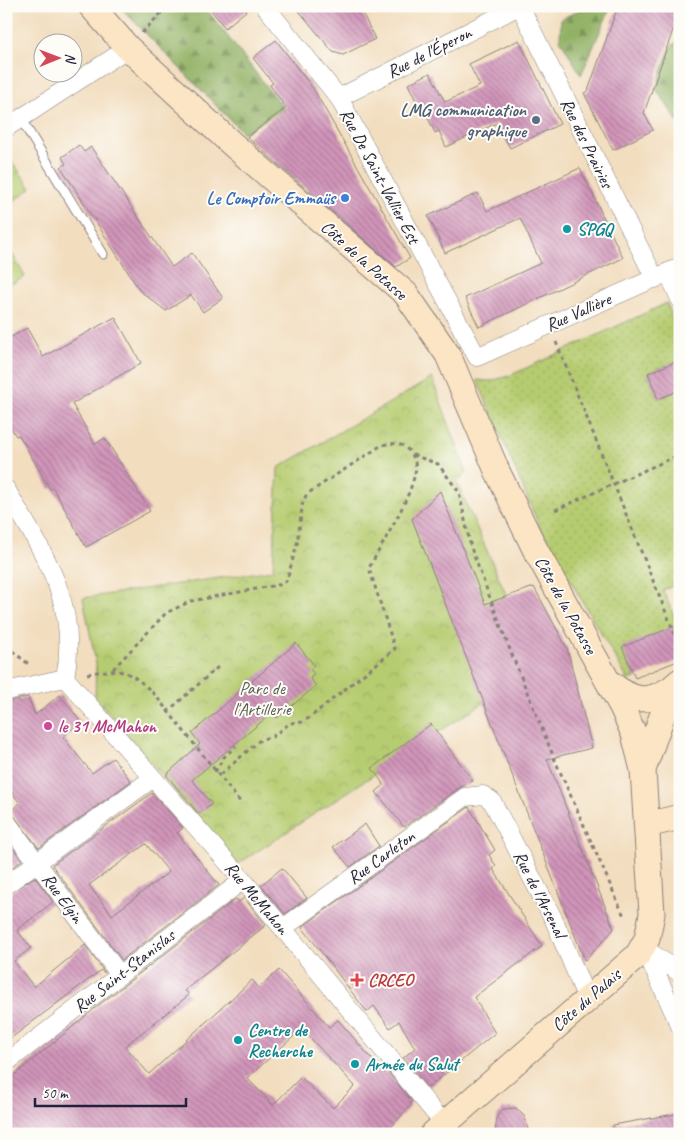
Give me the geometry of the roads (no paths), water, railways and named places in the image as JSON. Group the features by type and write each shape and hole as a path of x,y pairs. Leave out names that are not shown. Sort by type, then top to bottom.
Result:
{"street":[{"name":"Côte de la Potasse","path":"91,6 128,48 269,177 406,294 448,356 498,473 535,549 609,682 634,734 643,770"},
{"name":"Rue De Saint-Vallier Est","path":"265,6 339,98 477,358"},
{"name":"Rue de l'Éperon","path":"339,98 519,6"},
{"name":"Rue des Prairies","path":"519,6 668,273 680,299"},
{"path":"14,124 128,48"},
{"name":"Rue Vallière","path":"477,358 668,273"},
{"path":"6,489 52,568 63,599 69,642 65,678 6,691"},
{"name":"Rue McMahon","path":"65,678 243,880 442,1130"},
{"name":"Côte de la Potasse","path":"609,682 625,694 640,700 658,697 676,685"},
{"path":"676,685 643,770 652,914 644,947 680,1026"},
{"path":"6,885 153,778"},
{"name":"Rue Carleton","path":"283,928 465,797 483,795"},
{"name":"Rue de l'Arsenal","path":"483,795 492,801 554,920 587,999"},
{"path":"647,825 678,820"},
{"name":"Rue Elgin","path":"6,821 120,975"},
{"name":"Rue Saint-Stanislas","path":"6,1063 243,880"},
{"path":"644,947 680,973"},
{"name":"Côte du Palais","path":"442,1130 637,956 644,947"}],"lane":[{"path":"14,124 103,254"}],"place":[{"name":"LMG communication graphique","path":"536,120"},
{"name":"Le Comptoir Emmaüs","path":"345,198"},
{"name":"SPGQ","path":"567,229"},
{"name":"le 31 McMahon","path":"48,726"},
{"name":"CRCEO","path":"357,980"},
{"name":"Centre de Recherche","path":"238,1040"},
{"name":"Armée du Salut","path":"355,1064"}],"park label":[{"name":"Parc de l'Artillerie","path":"262,698"}]}
